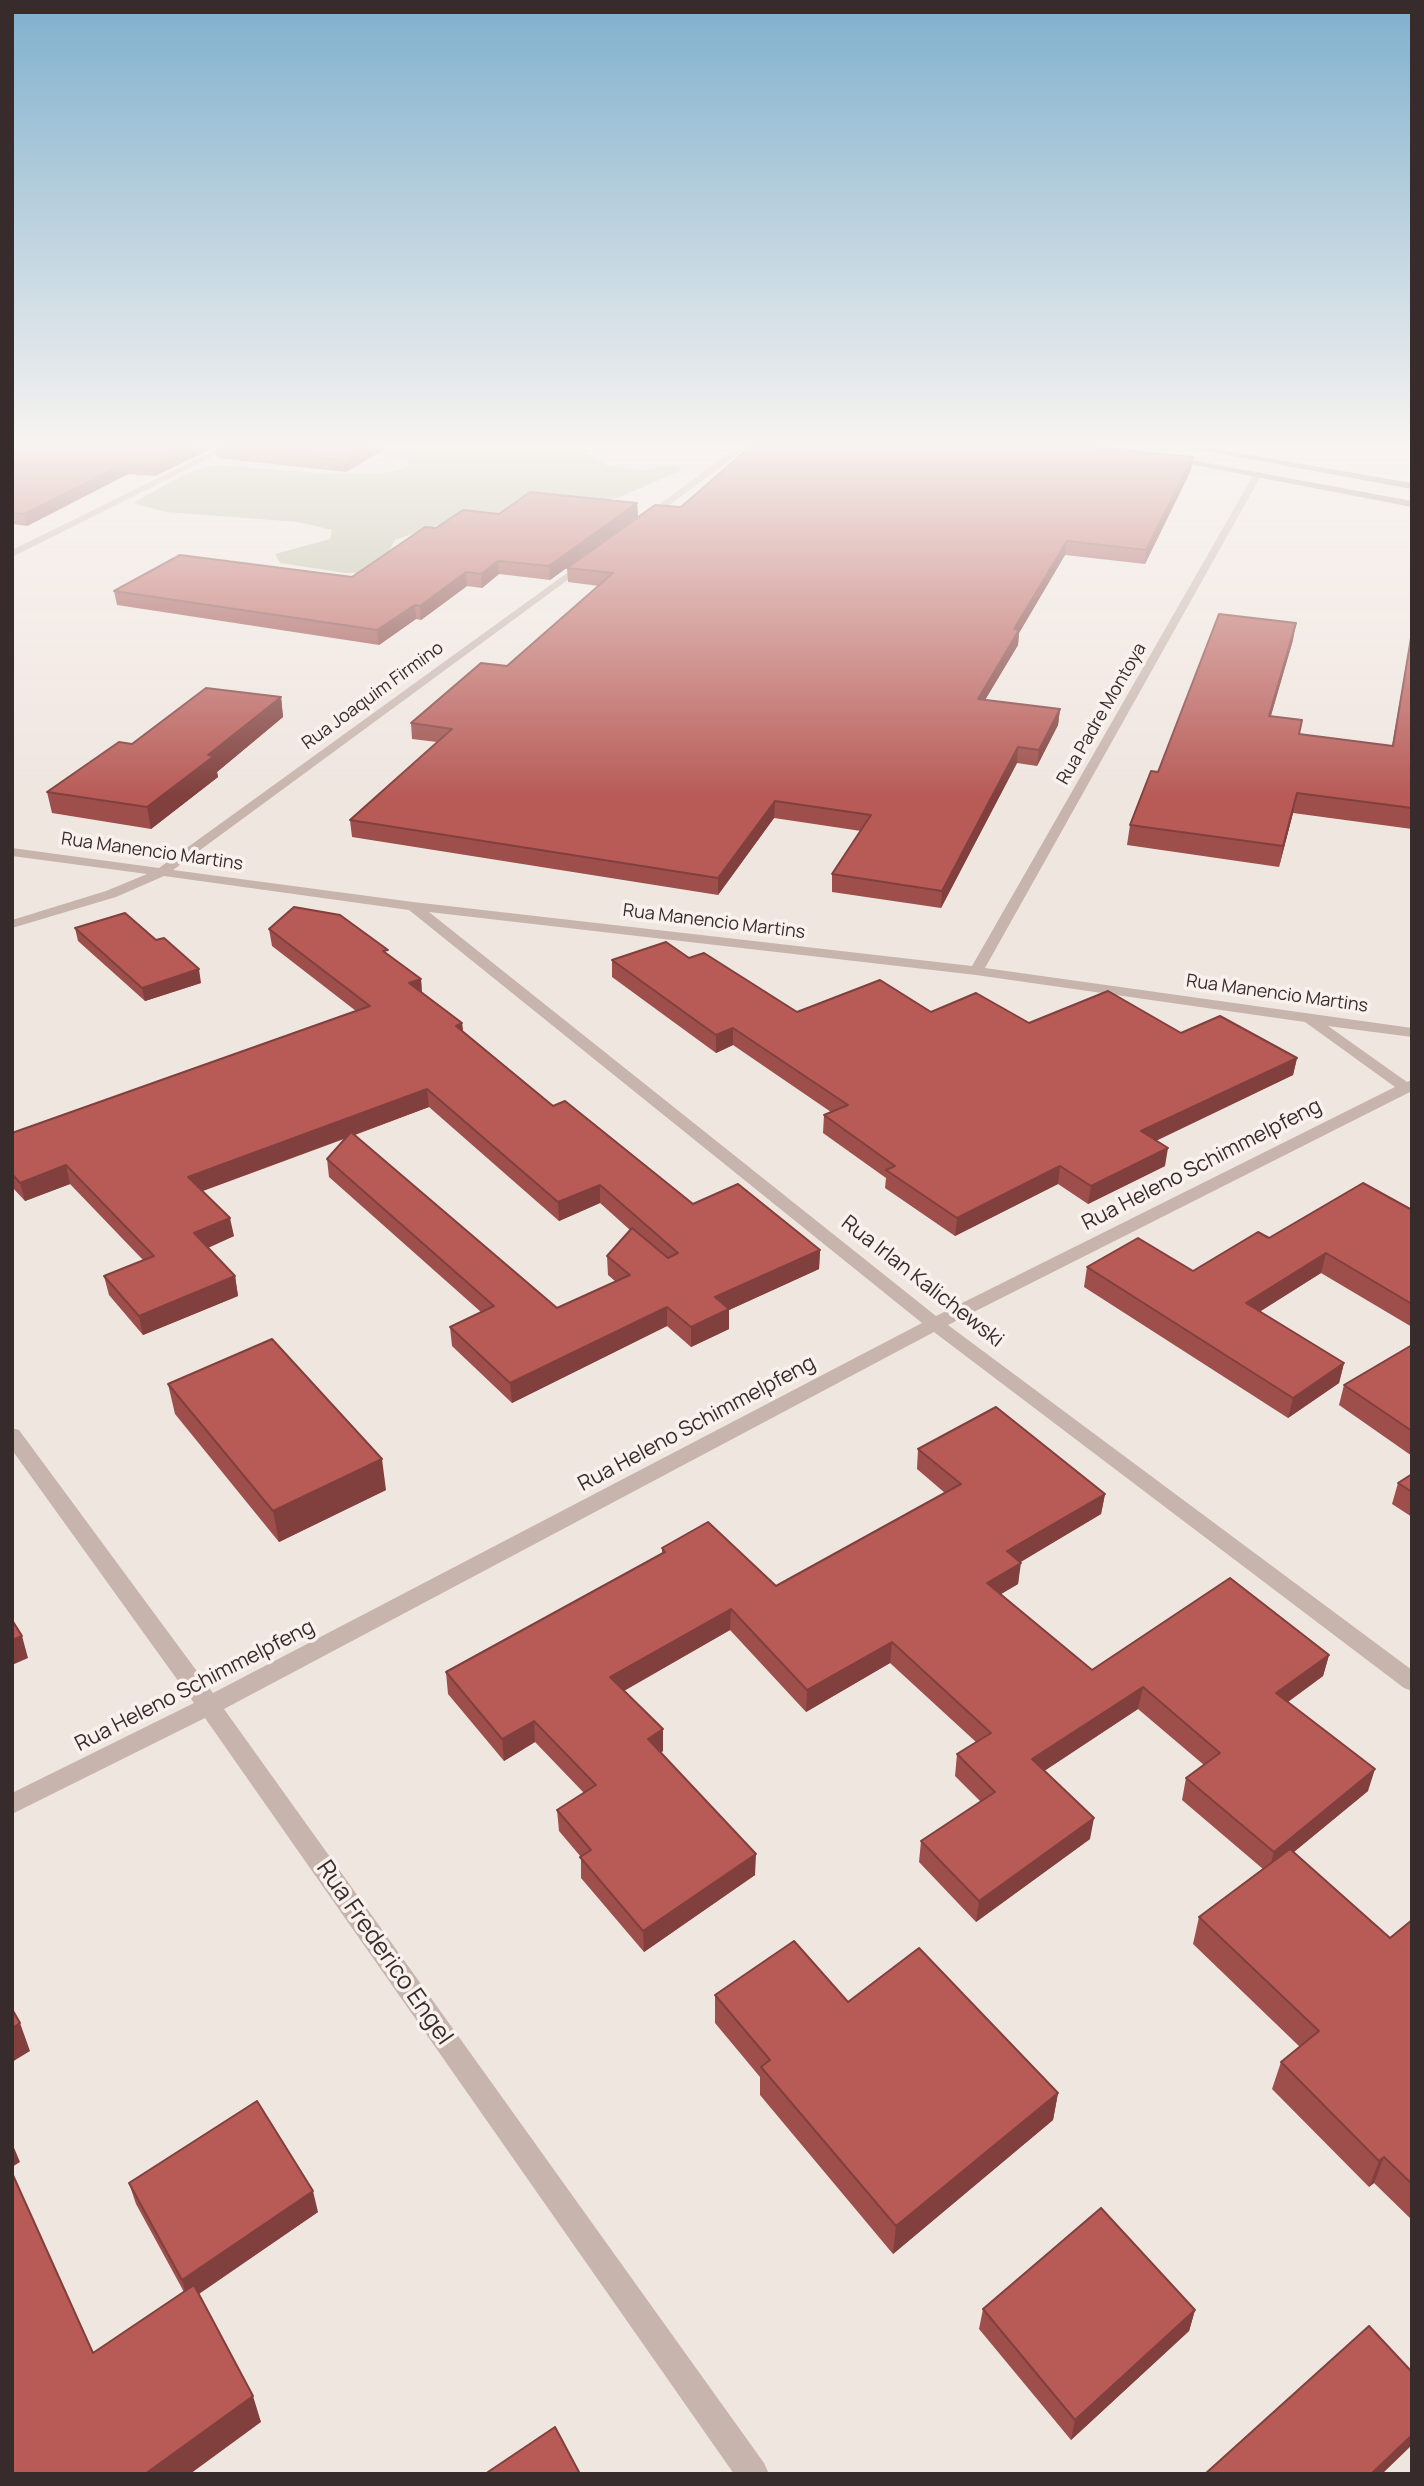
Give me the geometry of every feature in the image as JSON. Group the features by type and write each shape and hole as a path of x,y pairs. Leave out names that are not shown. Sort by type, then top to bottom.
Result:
{"street":[{"name":"Rua Joaquim Firmino","path":"12,924 111,894 159,874 585,563"},
{"name":"Rua Padre Montoya","path":"976,971 1207,563"},
{"name":"Rua Manencio Martins","path":"12,852 159,874 413,906 976,971 1412,1033"},
{"name":"Rua Irlan Kalichewski","path":"413,906 935,1324 1412,1682"},
{"name":"Rua Heleno Schimmelpfeng","path":"12,1804 209,1706 935,1324 1409,1087 1307,1018"},
{"name":"Rua Frederico Engel","path":"12,1435 209,1706 753,2474"}],"green space":[{"path":"280,563 378,563 365,573 345,573"}],"building":[{"path":"165,563 243,563 352,577 372,563 495,563 481,574 466,572 420,606 415,605 377,630 114,591"},
{"path":"519,563 553,563 549,566"},
{"path":"574,563 1054,563 1014,629 1019,630 978,699 1060,709 1039,750 1018,747 942,891 832,874 871,815 775,801 718,878 350,820 452,729 411,723 481,663 507,666 613,573 567,568"},
{"path":"1219,614 1296,623 1269,716 1302,720 1299,734 1393,746 1412,632 1412,808 1297,793 1283,846 1130,825 1151,771 1158,772"},
{"path":"206,688 281,697 208,755 214,756 147,807 47,792 119,742 132,744"},
{"path":"294,907 340,915 388,950 383,951 421,979 409,983 462,1023 456,1026 553,1106 565,1101 693,1204 738,1184 820,1250 715,1297 729,1309 691,1327 667,1307 510,1383 450,1327 494,1306 327,1159 351,1132 557,1308 630,1275 607,1256 632,1228 668,1258 678,1253 600,1185 558,1202 427,1089 188,1177 230,1218 194,1233 235,1276 139,1316 104,1276 154,1256 66,1165 20,1183 12,1174 12,1133 370,1006 269,929"},
{"path":"125,913 156,940 164,938 199,969 142,988 75,928"},
{"path":"666,942 689,958 704,953 797,1012 880,980 931,1012 976,993 1029,1023 1108,991 1181,1033 1220,1016 1297,1058 1141,1131 1168,1148 1091,1186 1060,1166 957,1218 886,1170 895,1166 824,1115 848,1105 733,1028 716,1035 612,960"},
{"path":"1363,1183 1412,1210 1412,1304 1326,1253 1246,1303 1344,1363 1293,1398 1087,1267 1138,1238 1193,1271 1258,1232 1269,1238"},
{"path":"272,1339 382,1459 273,1511 168,1384"},
{"path":"1412,1345 1412,1431 1344,1385"},
{"path":"996,1407 1105,1494 1007,1551 1021,1563 987,1583 1092,1670 1230,1578 1329,1655 1276,1693 1375,1769 1274,1852 1186,1778 1220,1753 1143,1687 1032,1759 1094,1818 979,1901 921,1841 995,1792 957,1754 991,1733 892,1642 807,1690 731,1609 610,1677 663,1729 648,1739 756,1854 643,1931 580,1857 591,1850 557,1810 596,1785 534,1721 502,1739 446,1672 665,1552 662,1548 708,1522 776,1586 961,1484 918,1449"},
{"path":"1412,1474 1412,1492 1398,1483"},
{"path":"12,1620 22,1636 12,1640"},
{"path":"1290,1849 1390,1938 1412,1920 1412,2184 1384,2157 1379,2161 1281,2062 1319,2031 1199,1917"},
{"path":"794,1941 848,2002 919,1948 1058,2093 896,2226 761,2067 770,2060 715,1995"},
{"path":"12,2009 20,2023 12,2028"},
{"path":"257,2101 313,2191 182,2280 129,2183"},
{"path":"12,2173 93,2353 194,2285 253,2396 145,2474 12,2474"},
{"path":"1101,2208 1195,2310 1075,2420 983,2309"},
{"path":"1369,2326 1412,2372 1412,2435 1371,2474 1205,2474"},
{"path":"555,2427 580,2474 485,2474"}]}
